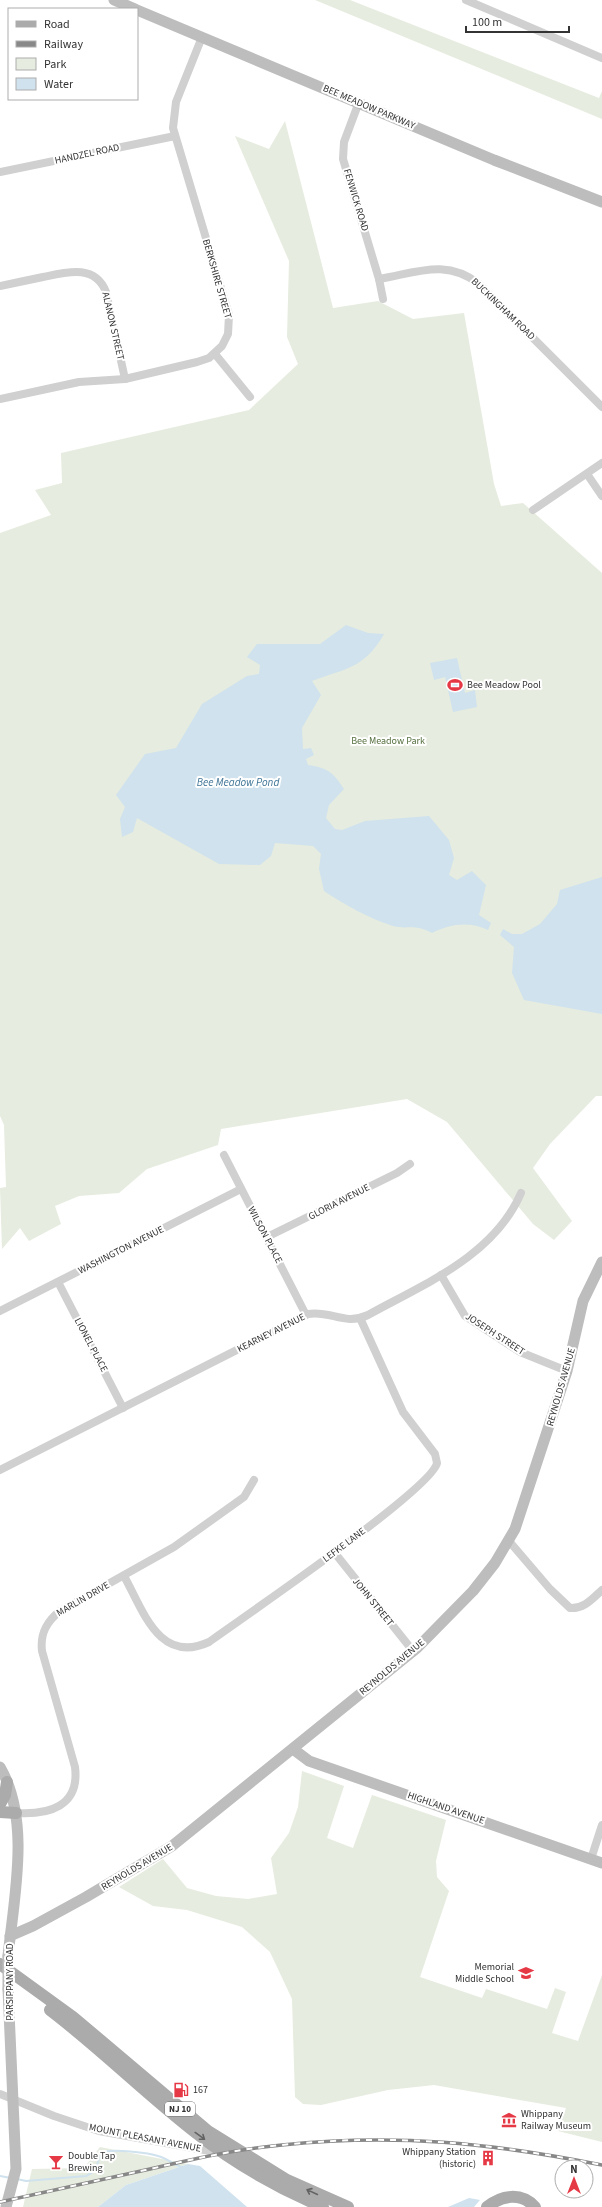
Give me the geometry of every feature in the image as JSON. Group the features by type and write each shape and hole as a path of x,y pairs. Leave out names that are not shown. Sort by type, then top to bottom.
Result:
{"main road":[{"path":"0,1804 5,1795 7,1782"},
{"path":"0,1812 16,1813"},
{"name":"NJ 10","path":"4,1960 196,2122 287,2180 348,2207"},
{"name":"NJ 10","path":"0,1973 88,2040 170,2113 224,2153 284,2189 324,2207"},
{"path":"489,2206 505,2196 511,2196 526,2200 535,2207"}],"street":[{"name":"BEE MEADOW PARKWAY","path":"114,0 134,8"},
{"path":"469,0 602,58"},
{"name":"BEE MEADOW PARKWAY","path":"138,10 494,160 602,202"},
{"name":"BERKSHIRE STREET","path":"202,37 176,102 173,120 175,136 229,315 228,334 215,354"},
{"name":"FENWICK ROAD","path":"359,102 344,142 343,159 379,279 382,299"},
{"name":"HANDZEL ROAD","path":"0,172 175,136"},
{"name":"BUCKINGHAM ROAD","path":"379,279 442,268 464,274 479,284 602,407"},
{"name":"ALANON STREET","path":"0,286 78,271 91,275 99,280 106,292 125,379"},
{"path":"0,399 79,382 125,379 197,362 215,354 250,397"},
{"path":"533,510 602,463"},
{"path":"587,474 602,496"},
{"name":"WILSON PLACE","path":"224,1155 306,1315"},
{"name":"GLORIA AVENUE","path":"267,1237 397,1173 410,1164"},
{"name":"WASHINGTON AVENUE","path":"0,1311 241,1189"},
{"name":"KEARNEY AVENUE","path":"0,1470 306,1315 317,1313 348,1320 360,1318 441,1275 463,1262 490,1237 513,1212 521,1193"},
{"name":"REYNOLDS AVENUE","path":"10,1936 33,1926 86,1897 172,1846 413,1651 473,1591 509,1542 524,1505 567,1371 583,1301 602,1262"},
{"name":"JOSEPH STREET","path":"441,1275 465,1316 520,1352 567,1371"},
{"name":"LIONEL PLACE","path":"58,1282 123,1408"},
{"name":"LEFKE LANE","path":"124,1576 160,1639 172,1646 191,1648 209,1642 334,1552 392,1509 431,1474 438,1463 435,1454 403,1412 360,1318"},
{"name":"MARLIN DRIVE","path":"16,1813 44,1813 57,1808 70,1794 75,1780 75,1767 43,1657 41,1642 43,1633 53,1617 60,1611 174,1547 244,1497 254,1480"},
{"path":"509,1542 550,1589 570,1608 579,1608 587,1604 602,1590"},
{"name":"JOHN STREET","path":"334,1552 413,1651"},
{"name":"HIGHLAND AVENUE","path":"293,1749 309,1761 602,1863"},
{"name":"PARSIPPANY ROAD","path":"0,1767 7,1782 16,1813 18,1842 10,1936 4,1960 8,1989 16,2169 8,2199"},
{"path":"591,1859 602,1825"},
{"name":"MOUNT PLEASANT AVENUE","path":"0,2094 98,2131 224,2153"}],"green space":[{"path":"315,0 350,0 599,98 602,91 602,119"},
{"name":"Bee Meadow Park","path":"285,121 333,308 378,301 413,319 464,313 494,484 501,506 523,503 602,573 602,1096 596,1096 550,1144 533,1168 572,1221 554,1240 533,1224 447,1122 407,1099 221,1129 218,1145 147,1169 119,1193 79,1196 55,1206 61,1224 29,1241 20,1228 2,1249 0,1188 6,1187 4,1125 0,1116 0,533 51,515 35,490 62,483 61,453 249,410 298,364 287,337 289,261 235,136 269,149"},
{"path":"302,1771 344,1786 327,1838 353,1848 372,1795 446,1820 436,1861 437,1877 449,1891 420,1977 482,1998 486,1989 547,2009 555,1988 566,1992 552,2033 578,2041 602,1975 602,2142 558,2131 566,2108 434,2085 388,2090 321,2105 303,2104 295,2097 292,1999 270,1952 242,1927 187,1910 153,1906 119,1887 163,1859 187,1888 216,1896 248,1899 277,1894 271,1858 289,1833 298,1807"},
{"path":"100,2147 188,2164 126,2185 98,2207 23,2207 32,2169 84,2168"}],"water":[{"name":"Bee Meadow Pond","path":"346,625 368,633 384,634 377,646 361,661 344,670 312,681 321,695 302,728 303,749 311,748 314,755 306,759 308,765 325,769 337,778 344,789 329,805 326,818 335,829 342,830 365,821 429,816 449,840 454,858 449,875 457,880 472,871 486,885 479,915 491,923 488,930 474,925 460,925 446,927 432,933 416,927 393,926 366,915 324,891 319,869 321,854 313,846 275,843 271,856 260,865 219,864 137,818 133,832 122,837 120,819 125,807 116,795 145,754 176,748 202,704 247,676 259,674 260,665 247,657 257,644 320,644"},
{"name":"Bee Meadow Pool","path":"457,658 465,693 475,690 477,707 453,712 445,677 434,680 430,663"},
{"path":"602,877 602,1014 524,1000 512,973 514,947 500,935 503,929 512,934 522,934 540,924 557,904 560,890"},
{"path":"188,2164 200,2166 247,2207 98,2207 126,2185"},
{"path":"469,2198 480,2200 474,2207 448,2207"}],"waterway":[{"path":"17,2179 26,2181 86,2176 95,2170 100,2155 113,2151 139,2152 154,2155 164,2158 181,2167"},
{"path":"0,2176 11,2178"}],"railway":[{"path":"0,2202 216,2155 265,2147 324,2142 364,2140 443,2142 521,2151 602,2165"}],"place":[{"name":"Bee Meadow Pool","path":"455,685"},
{"name":"Memorial Middle School","path":"526,1973"},
{"name":"167","path":"181,2090"},
{"name":"Whippany Railway Museum","path":"509,2120"},
{"name":"Whippany Station (historic)","path":"488,2158"},
{"name":"Double Tap Brewing","path":"56,2162"}]}
